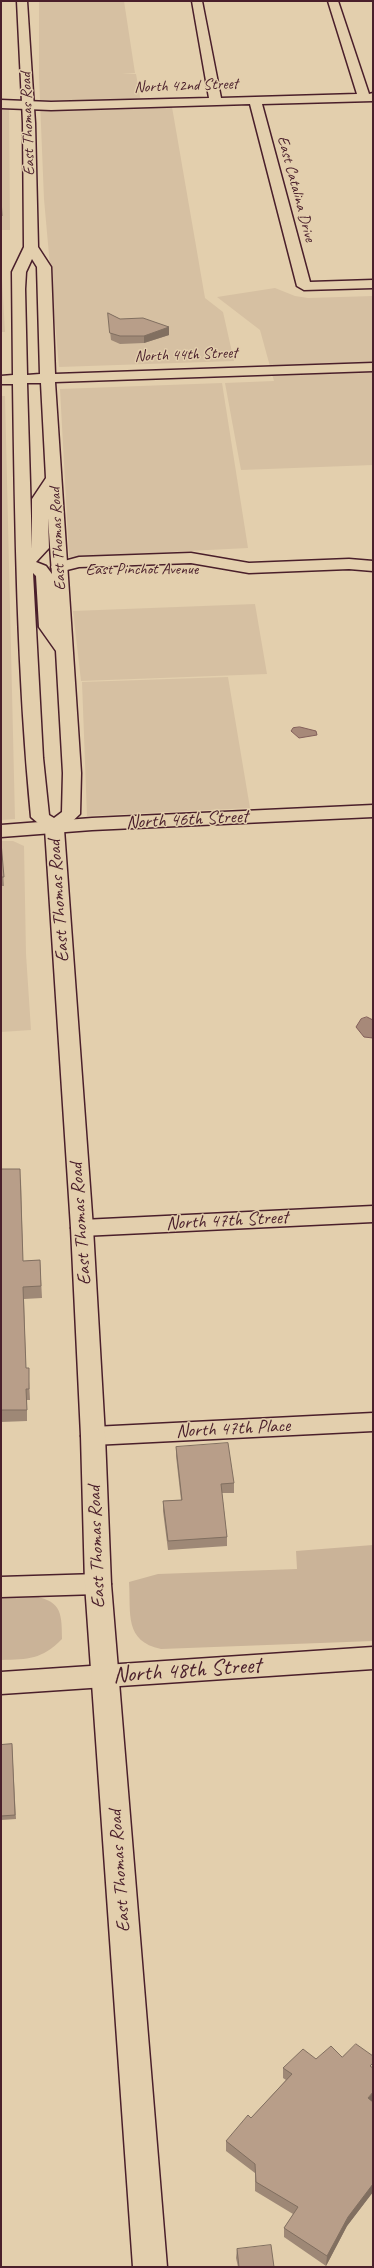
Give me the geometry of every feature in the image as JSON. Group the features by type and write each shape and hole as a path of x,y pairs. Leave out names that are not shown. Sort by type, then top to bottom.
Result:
{"main road":[{"name":"East Thomas Road","path":"22,1 28,105 31,247 18,272 24,563 34,758 40,817 54,827"},
{"path":"197,1 216,101"},
{"path":"333,1 369,97"},
{"name":"North 42nd Street","path":"1,104 56,106 369,97"},
{"name":"East Catalina Drive","path":"255,100 304,286 373,284"},
{"name":"East Thomas Road","path":"31,247 44,267 59,567 72,773 71,814 54,827"},
{"name":"North 44th Street","path":"1,380 373,367"},
{"path":"24,563 35,556 41,548 40,499 55,476"},
{"name":"East Pinchot Avenue","path":"59,567 79,562 191,558 249,568 349,564 373,566"},
{"path":"24,563 40,570 44,575 48,627 65,652"},
{"name":"East Pinchot Avenue","path":"59,567 83,571 182,568 249,576 373,576"},
{"name":"North 46th Street","path":"1,831 373,811"},
{"name":"East Thomas Road","path":"54,827 82,1228 93,1436 98,1584 150,2267"},
{"name":"North 47th Street","path":"82,1228 373,1214"},
{"name":"North 47th Place","path":"93,1436 373,1422"},
{"path":"1,1587 98,1584"},
{"name":"North 48th Street","path":"1,1683 373,1658"}],"shaded area":[{"path":"39,1 124,1 135,73 122,74 136,74 142,108 172,107 205,298 223,312 234,361 59,367 44,199 39,76"},
{"path":"1,106 9,106 10,230 1,230"},
{"path":"1,261 5,332 1,332"},
{"path":"275,288 295,296 308,298 373,296 373,465 241,470 225,383 274,381 260,330 217,297"},
{"path":"222,383 248,548 69,557 60,389"},
{"path":"1,396 5,396 15,819 1,820"},
{"path":"255,604 267,674 81,681 73,611"},
{"path":"228,677 250,808 87,816 82,682"},
{"path":"300,727 316,731 317,735 299,738 291,731 293,728"},
{"path":"1,841 13,841 24,846 26,954 31,1030 1,1032"},
{"path":"367,1017 373,1020 373,1038 364,1037 356,1027 361,1019"},
{"path":"373,1545 373,1641 161,1649 149,1645 141,1640 135,1633 130,1615 129,1582 158,1574 297,1569 296,1551"},
{"path":"30,1595 48,1600 57,1608 60,1613 62,1639 41,1655 19,1659 1,1660 1,1596"}],"building":[{"path":"108,313 120,319 143,318 169,327 144,336 120,336 110,333"},
{"path":"1,842 4,877 1,877"},
{"path":"1,1169 20,1169 23,1261 40,1260 41,1286 23,1287 26,1368 29,1368 29,1389 26,1389 27,1410 1,1410"},
{"path":"228,1443 234,1483 221,1484 227,1537 168,1541 163,1501 182,1500 176,1447"},
{"path":"12,1744 15,1815 1,1816 1,1745"},
{"path":"356,2044 373,2056 373,2063 370,2066 373,2068 373,2092 368,2098 373,2102 373,2184 348,2217 327,2256 284,2228 298,2207 256,2182 255,2164 226,2141 248,2115 251,2118 292,2074 283,2068 303,2049 316,2059 331,2046 342,2057"},
{"path":"271,2245 274,2267 239,2267 237,2249"}]}
